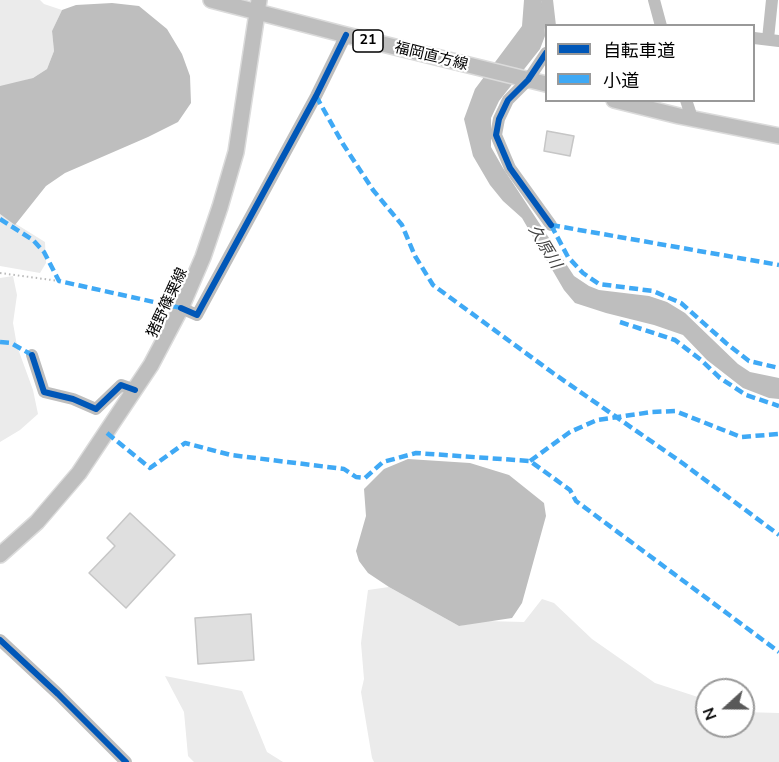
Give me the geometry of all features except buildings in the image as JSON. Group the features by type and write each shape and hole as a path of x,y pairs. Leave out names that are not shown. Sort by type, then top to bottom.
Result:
{"main road":[{"name":"福岡直方線","path":"211,0 258,6 346,35 545,84"},
{"name":"猪野篠栗線","path":"0,555 37,522 79,473 151,365 181,308 206,247 236,152 258,6"},
{"path":"622,102 779,136"}],"street":[{"path":"547,0 550,24"},
{"path":"654,0 660,24"},
{"path":"755,38 773,40 772,0"},
{"path":"181,308 197,315 311,106 346,35"},
{"path":"545,54 508,100 499,119 496,135 510,168 551,225"},
{"path":"687,102 690,112 689,118"},
{"path":"32,355 44,392 73,399 96,409 121,385 135,390"},
{"path":"0,640 126,762"}],"path":[{"path":"0,273 59,281"}],"shaded area":[{"path":"0,0 40,0 44,4 62,10 52,31 54,51 47,69 33,78 2,87 0,86"},
{"path":"0,214 45,242 46,263 40,273 0,266"},
{"path":"13,276 17,295 13,323 17,346 33,390 38,414 20,430 0,442 0,278"},
{"path":"389,587 459,626 485,621 524,622 542,599 554,603 592,639 655,683 695,696 695,738 755,738 755,712 779,713 779,762 374,762 361,692 364,679 361,643 368,590"},
{"path":"165,676 242,691 267,752 283,762 194,762 188,756 184,712"}],"water":[{"name":"久原川","path":"524,0 541,0 544,10 545,36 540,49 499,101 491,118 491,147 503,168 574,276 599,290 649,296 667,302 685,313 738,364 750,372 779,378 779,399 769,398 743,388 707,360 683,335 575,303 564,290 522,218 503,201 490,185 473,156 464,119 475,89 522,26"},
{"path":"112,3 139,6 167,29 182,54 190,76 191,103 178,122 65,173 46,186 15,225 0,214 0,86 33,78 47,69 54,51 52,31 62,10 76,5"},
{"path":"408,459 470,463 509,475 544,503 546,516 522,603 512,618 459,626 389,587 368,573 359,561 356,551 366,516 364,489 384,469"}],"marked path":[{"path":"316,96 343,144 373,190 402,225 415,256 433,285 779,535"},
{"path":"0,219 33,240 44,252 59,281 181,308"},
{"path":"551,225 568,257 583,273 599,284 653,291 681,303 749,361 779,368"},
{"path":"551,225 779,265"},
{"path":"620,322 675,340 720,378 746,395 779,406"},
{"path":"0,342 11,343 32,355"},
{"path":"530,461 570,432 597,420 652,412 675,411 741,437 779,434"},
{"path":"107,433 150,468 185,443 231,455 344,469 356,477 365,478 383,462 416,453 530,461 570,490 576,501 779,652"}],"cycle path":[{"path":"181,308 197,315 316,96 346,35"},
{"path":"545,54 528,80 508,100 499,119 496,135 510,168 551,225"},
{"path":"32,355 44,392 73,399 96,409 121,385 135,390"},
{"path":"0,640 126,762"}]}
